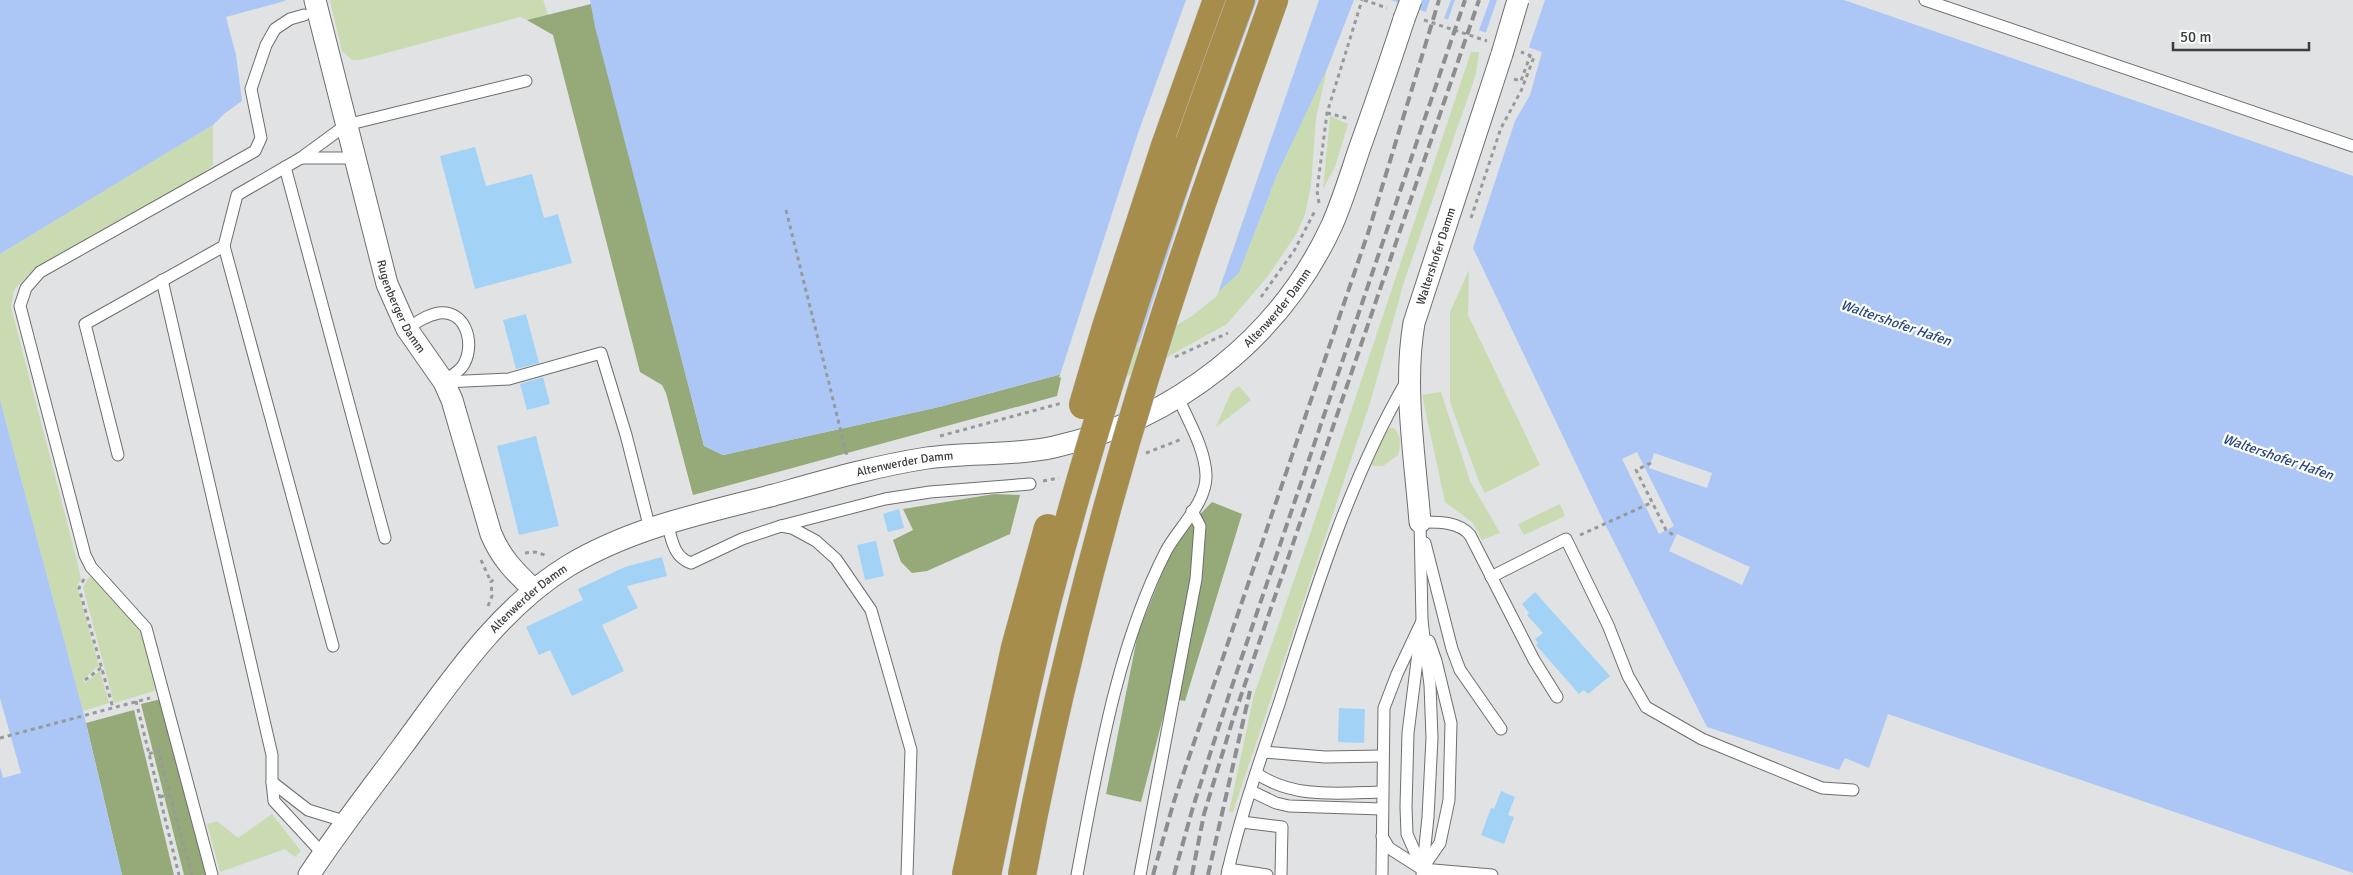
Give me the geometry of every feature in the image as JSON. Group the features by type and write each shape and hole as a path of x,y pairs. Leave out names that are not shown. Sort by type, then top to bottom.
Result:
{"highway":[{"path":"966,875 1015,648 1062,480 1106,327 1165,146 1217,0"},
{"path":"987,875 1018,723 1076,495 1108,388 1184,153 1242,0"},
{"path":"1022,875 1041,777 1106,518 1176,278 1274,0"}],"street":[{"name":"Waltershofer Damm","path":"1420,522 1409,375 1410,344 1414,323 1518,0"},
{"name":"Rugenberger Damm","path":"311,6 346,125 387,284 407,329 444,382 460,421 491,534 498,550 508,566 534,590"},
{"name":"Altenwerder Damm","path":"309,875 346,822 481,644 507,615 534,590 569,565 601,548 658,526 872,469 926,458 1048,448 1069,444 1131,422 1178,397 1229,362 1256,337 1283,305 1310,267 1333,222 1408,10"}],"lane":[{"path":"1925,0 2353,146"},
{"path":"212,875 146,628 91,567 85,555 20,306 26,288 40,272 255,151 261,138 251,89 266,46 276,29 311,6"},
{"path":"333,646 224,246 237,195 301,158 346,125 526,81"},
{"path":"301,158 355,158"},
{"path":"285,168 385,538"},
{"path":"118,455 85,324 224,246"},
{"path":"162,280 272,756 274,801 323,854"},
{"path":"407,329 426,317 440,313 452,314 463,323 470,344 466,360 461,368 444,382"},
{"path":"444,382 509,379 601,353 626,435 658,526 682,560 691,563 742,539 780,526 885,499 930,492 1030,484"},
{"path":"1267,875 1227,872 1302,629 1333,541 1375,439 1409,375"},
{"path":"1077,875 1112,706 1130,638 1145,596 1166,550 1192,511 1204,488 1206,476 1202,456 1178,397"},
{"path":"1140,875 1196,579 1200,526 1192,511"},
{"path":"1420,522 1436,522 1466,530 1534,660 1557,697"},
{"path":"1420,522 1422,621 1430,685 1432,738 1428,817 1422,872"},
{"path":"1420,522 1452,650 1466,681 1501,728"},
{"path":"780,526 792,528 816,541 836,559 871,610 911,750 907,875"},
{"path":"1491,577 1566,540 1608,625 1628,676 1646,707 1702,740 1822,788 1854,790"},
{"path":"1382,875 1384,708 1397,674 1422,621"},
{"path":"1422,621 1436,661 1450,723 1449,800 1440,843 1422,872"},
{"path":"1422,621 1408,733 1406,807 1407,834 1422,872"},
{"path":"1263,752 1325,757 1382,756"},
{"path":"1256,773 1276,786 1297,791 1382,792"},
{"path":"272,782 308,810 346,822"},
{"path":"1251,792 1276,804 1289,806 1382,809"},
{"path":"1242,822 1282,827 1281,875"},
{"path":"1382,836 1389,848 1422,872 1491,875"}],"path":[{"path":"1255,304 1294,251 1319,203 1317,191 1326,113 1362,0"},
{"path":"1512,79 1521,81 1530,56"},
{"path":"1326,113 1354,120"},
{"path":"786,210 848,459"},
{"path":"1142,455 1194,434"},
{"path":"1651,463 1636,470 1666,530 1676,537"},
{"path":"1575,538 1652,502"},
{"path":"91,567 79,588 112,708"},
{"path":"85,680 101,668"},
{"path":"0,738 136,702 180,875"},
{"path":"149,754 158,750 192,875"},
{"path":"160,797 169,794"}],"green space":[{"path":"330,0 543,0 548,15 527,20 520,17 360,60 352,60 342,51"},
{"path":"591,4 704,446 723,455 939,407 1062,374 1057,396 693,495 666,393 662,385 640,372 553,35 527,20"},
{"path":"1471,52 1479,52 1476,74 1404,282 1370,403 1233,812 1229,812 1254,695 1309,537"},
{"path":"1327,69 1316,118 1311,185 1305,214 1297,233 1268,276 1227,324 1140,372 1111,381 1117,354 1239,273 1277,175"},
{"path":"1330,116 1348,124 1335,167 1323,189"},
{"path":"213,125 213,165 190,183 31,272 14,290 11,307 76,557 81,579 77,586 99,666 83,679 85,683 100,671 109,703 83,711 0,400 0,254"},
{"path":"1469,270 1468,315 1540,465 1485,493 1479,482 1450,402 1450,312"},
{"path":"1239,386 1251,400 1216,427 1231,392"},
{"path":"1441,392 1470,481 1500,533 1482,540 1473,523 1445,502 1422,395"},
{"path":"1390,428 1394,428 1399,438 1398,455 1383,466 1371,466 1385,434"},
{"path":"994,494 1020,495 1010,534 927,571 912,573 901,562 893,540 913,530 903,509"},
{"path":"1212,502 1242,514 1185,701 1168,698 1141,802 1106,794 1138,633 1176,539"},
{"path":"1560,504 1565,516 1524,535 1518,524"},
{"path":"92,573 142,630 158,690 114,703 83,587"},
{"path":"161,699 208,875 184,875 141,704"},
{"path":"134,710 174,875 122,875 86,723"},
{"path":"272,814 301,851 295,857 285,849 220,872 207,824 217,821 238,838"}],"water":[{"path":"0,0 285,1 226,17 236,55 242,101 225,113 213,125 0,254"},
{"path":"590,0 1354,0 1327,69 1277,175 1239,273 1218,292 1153,337 1062,374 939,407 723,455 704,446 595,27"},
{"name":"Waltershofer Hafen","path":"1391,0 1844,0 2353,176 2353,873 1888,714 1869,768 1845,758 1839,770 1707,727 1600,514 1473,248 1515,121 1530,95 1542,52"},
{"path":"0,400 83,711 122,875 0,875"}],"pier":[{"path":"1186,0 1252,0 1195,159 1118,356 1059,378 1137,136"},
{"path":"1257,0 1319,0 1217,296 1192,316 1138,347 1198,161"},
{"path":"1430,0 1451,0 1443,21 1425,14"},
{"path":"1455,0 1490,0 1478,33 1447,22"},
{"path":"1497,0 1545,0 1528,50 1485,35"},
{"path":"1637,452 1674,526 1659,534 1622,459"},
{"path":"1654,453 1712,473 1707,488 1649,468"},
{"path":"1677,534 1750,567 1742,585 1669,551"},
{"path":"0,698 21,773 3,778 0,767"}],"building":[{"path":"475,147 486,186 532,174 544,218 558,214 572,263 475,289 440,156"},
{"path":"526,314 539,363 516,369 503,320"},
{"path":"543,377 550,404 527,410 520,384"},
{"path":"536,436 559,526 519,535 497,446"},
{"path":"899,509 904,528 888,532 883,514"},
{"path":"876,541 884,576 865,580 857,545"},
{"path":"662,557 667,576 627,586 638,608 602,625 624,671 572,696 550,650 539,655 526,627 583,600 578,589 625,567"},
{"path":"1535,592 1610,676 1588,694 1584,690 1579,694 1536,645 1538,643 1535,639 1543,633 1527,615 1529,613 1522,604"},
{"path":"1339,708 1365,709 1364,743 1338,742"},
{"path":"1501,791 1515,797 1508,815 1514,817 1504,844 1481,835 1491,808 1494,809"}],"railway":[{"path":"1153,875 1174,801 1369,230 1439,0"},
{"path":"1174,875 1193,807 1229,695 1465,0"},
{"path":"1192,875 1204,814 1233,719 1479,0"},
{"path":"1208,875 1250,691"}]}
